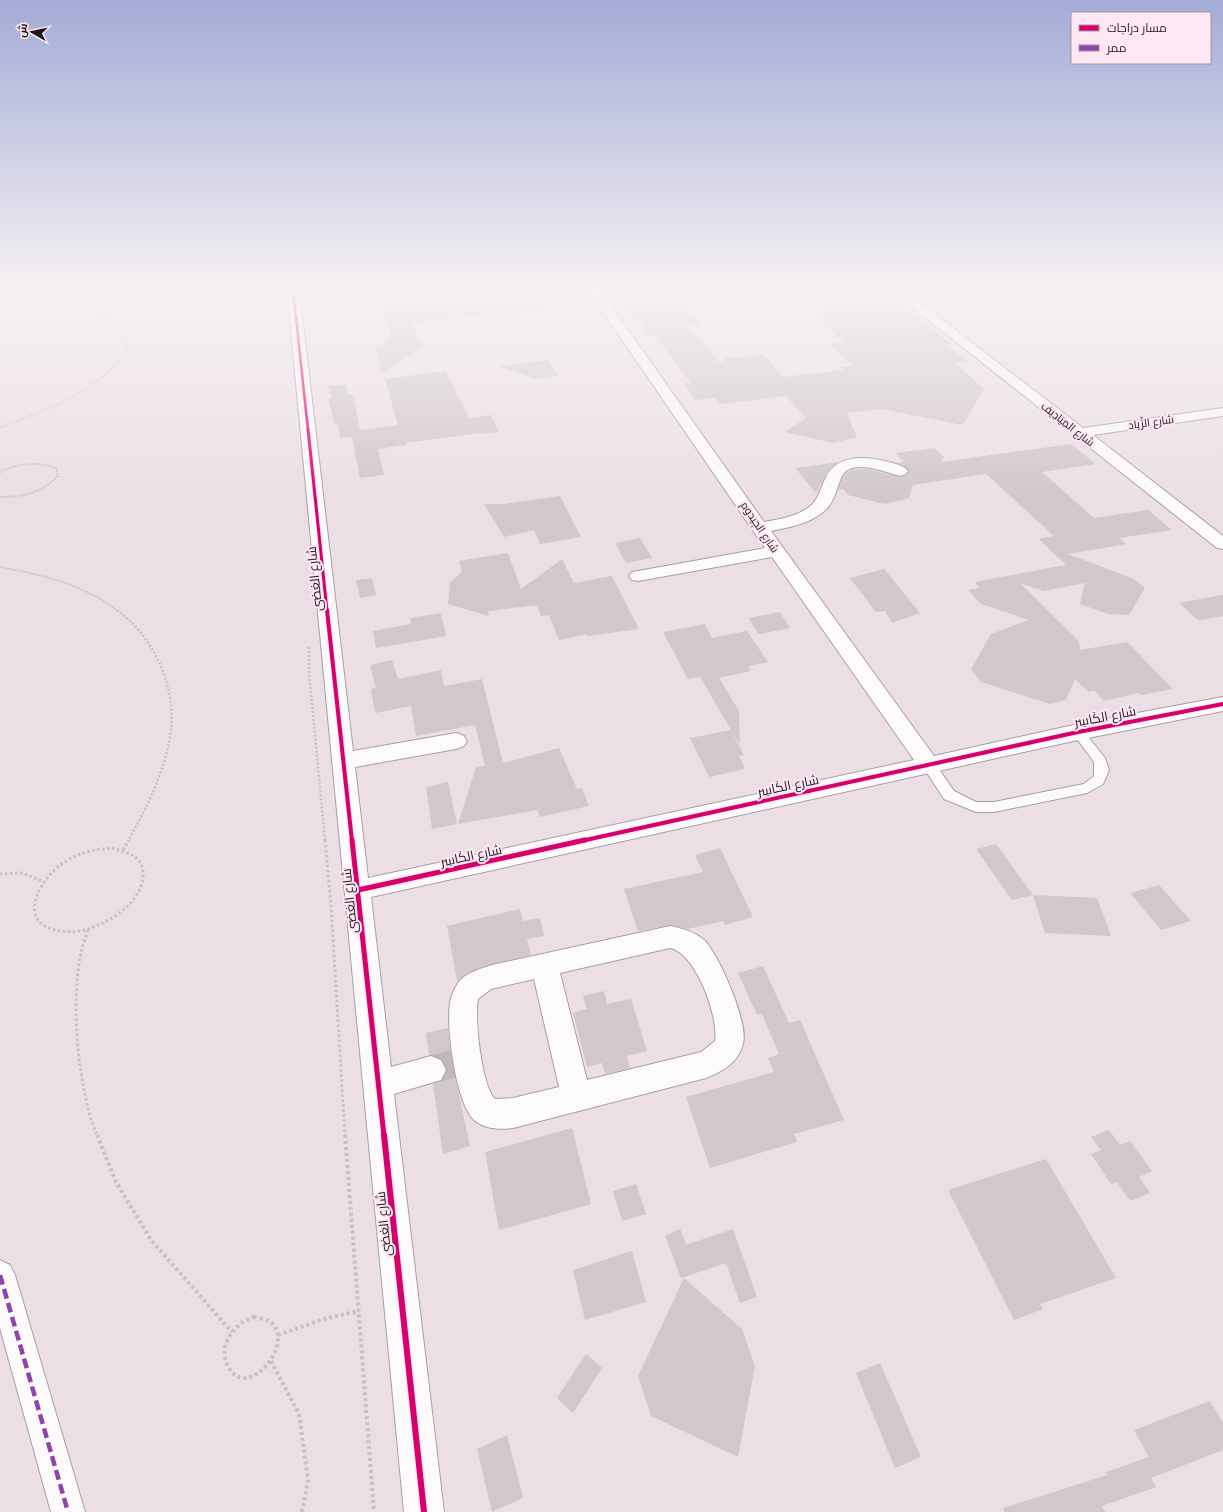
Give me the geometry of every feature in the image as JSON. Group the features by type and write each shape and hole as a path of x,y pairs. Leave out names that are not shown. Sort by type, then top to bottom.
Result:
{"street":[{"name":"شارع الغضى","path":"301,360 424,1512"},
{"name":"شارع الجِيدوم","path":"642,360 776,551 929,765"},
{"name":"شارع المِيَادِيف","path":"986,360 1223,544"},
{"name":"شارع الزِّياد","path":"1079,433 1223,412"},
{"path":"760,528 784,524 811,514 826,498 836,473 842,468 852,464 877,464 900,471"},
{"path":"638,576 776,551"},
{"name":"شارع الكَاسِر","path":"358,890 1078,732 1223,704"},
{"path":"344,761 456,741"},
{"path":"670,937 680,939 693,946 702,957 730,1030 728,1045 720,1057 706,1064 502,1115 492,1113 483,1108 451,1064 465,995 472,986 481,980 670,937"},
{"path":"544,965 576,1097"},
{"path":"378,1084 451,1064"},
{"path":"0,1275 68,1512"}],"lane":[{"path":"929,765 949,795 958,800 976,806 994,807 1087,788 1094,786 1101,778 1102,767 1078,732"}],"path":[{"path":"0,428 66,400 96,383 114,370 120,360"},
{"path":"0,472 28,463 45,464 56,468 58,476 51,485 35,493 16,498 0,497"},
{"path":"0,567 57,580 85,590 107,602 129,620 145,638 158,660 168,684 171,727 162,767 144,815 123,850"},
{"path":"308,642 309,672 331,905 343,1103 374,1512"},
{"path":"100,849 123,850 136,857 143,868 144,877 141,888 126,908 115,918 88,930 73,932 59,932 48,928 39,922 34,913 36,892 51,872 74,856 100,849"},
{"path":"0,874 21,873 43,881"},
{"path":"88,930 80,956 75,1009 81,1070 93,1125 116,1182 151,1240 232,1332"},
{"path":"278,1335 324,1319 359,1311"},
{"path":"254,1317 265,1318 274,1324 278,1335 277,1348 271,1361 261,1372 249,1377 238,1376 228,1369 224,1358 226,1344 232,1332 242,1322 254,1317"},
{"path":"271,1361 299,1414 308,1480 302,1512"}],"building":[{"path":"379,360 403,360 382,372"},
{"path":"549,360 558,375 534,379 499,366"},
{"path":"673,360 717,360 720,363 723,360 768,360 783,377 843,370 840,367 853,365 847,360 966,360 968,361 955,363 984,389 963,425 881,409 847,413 857,437 833,443 785,432 806,418 786,396 719,404 714,398 695,400 684,384 691,383"},
{"path":"446,371 469,418 491,415 499,432 480,433 405,443 406,445 378,449 384,475 360,478 352,437 340,438 338,424 335,425 328,399 332,398 328,386 346,384 348,395 353,394 360,430 398,425 385,379"},
{"path":"1071,444 1096,464 1042,472 1094,518 1148,510 1172,530 1119,538 1126,544 1068,554 1134,579 1145,588 1129,615 1108,614 1080,604 1085,583 1044,591 1020,583 1079,641 1080,650 1127,642 1173,689 1141,695 1138,693 1104,701 1094,690 1089,692 1075,679 1066,700 1050,704 981,682 971,669 991,634 1029,620 981,604 968,590 979,588 975,582 1066,565 1039,539 1054,536 986,474 913,485 909,498 885,504 848,495 843,489 838,490 846,473 852,470 868,469 900,477 906,475 909,470 898,463 904,462 896,453 934,448 944,457 941,462"},
{"path":"839,462 829,470 816,493 795,468"},
{"path":"560,496 581,537 540,544 534,530 504,537 484,504 505,504"},
{"path":"640,538 652,558 626,563 615,543"},
{"path":"508,553 521,589 562,559 574,583 612,576 639,629 587,636 587,634 559,640 549,615 541,616 537,605 488,611 489,616 448,604 450,582 462,572 459,561"},
{"path":"884,569 920,613 892,623 885,611 876,612 850,578"},
{"path":"372,578 376,595 360,598 356,580"},
{"path":"1223,595 1223,616 1202,620 1198,620 1179,603"},
{"path":"780,612 790,628 759,634 748,618"},
{"path":"441,613 446,636 376,648 373,631 411,624 410,618"},
{"path":"705,624 712,638 747,631 768,662 748,666 751,671 719,678 739,711 740,745 700,677 688,679 663,632"},
{"path":"392,660 398,679 441,670 444,686 482,679 503,763 559,748 577,789 582,788 589,806 540,817 537,810 458,824 476,767 485,766 475,725 416,736 411,706 375,713 371,689 376,688 370,665"},
{"path":"731,730 744,755 739,756 745,769 709,777 690,738"},
{"path":"448,782 457,824 432,829 426,787"},
{"path":"996,844 1033,895 1012,900 976,849"},
{"path":"720,848 753,917 725,925 723,921 688,929 670,925 638,931 624,889 703,872 695,855"},
{"path":"1159,885 1191,921 1161,930 1130,893"},
{"path":"1033,895 1097,898 1111,936 1045,933"},
{"path":"520,909 523,921 540,918 544,936 527,939 531,955 482,967 468,973 457,981 447,926"},
{"path":"763,966 789,1023 800,1020 844,1120 794,1134 797,1142 710,1168 686,1097 774,1072 768,1058 779,1054 762,1014 757,1015 738,973"},
{"path":"604,991 607,1004 631,999 647,1051 627,1056 630,1068 605,1074 602,1063 587,1067 573,1013 587,1009 583,996"},
{"path":"448,1028 452,1063 470,1146 443,1154 433,1084 442,1081 447,1069 442,1059 429,1055 426,1033"},
{"path":"572,1128 591,1204 499,1230 485,1152"},
{"path":"1109,1130 1120,1145 1130,1141 1152,1171 1139,1177 1150,1193 1130,1201 1117,1182 1111,1184 1091,1154 1101,1150 1091,1137"},
{"path":"1046,1159 1116,1278 1040,1304 1043,1309 1014,1320 948,1190"},
{"path":"636,1184 646,1214 622,1221 613,1191"},
{"path":"680,1229 686,1245 733,1229 757,1297 740,1303 726,1263 681,1278 665,1236"},
{"path":"632,1251 646,1302 585,1320 573,1270"},
{"path":"684,1278 742,1329 755,1366 738,1457 651,1416 638,1376"},
{"path":"586,1354 602,1368 573,1413 557,1398"},
{"path":"880,1363 921,1457 895,1468 856,1373"},
{"path":"1210,1401 1223,1423 1223,1450 1151,1478 1156,1487 1102,1506 1105,1512 1004,1512 1003,1508 1107,1475 1106,1472 1149,1457 1134,1430"},
{"path":"507,1435 523,1498 492,1512 477,1449"}],"tunnel":[{"path":"431,1070 455,1063"}],"marked path":[{"path":"0,1275 68,1512"}],"cycle path":[{"path":"301,360 424,1512"},
{"path":"358,890 1078,732 1223,704"}]}
